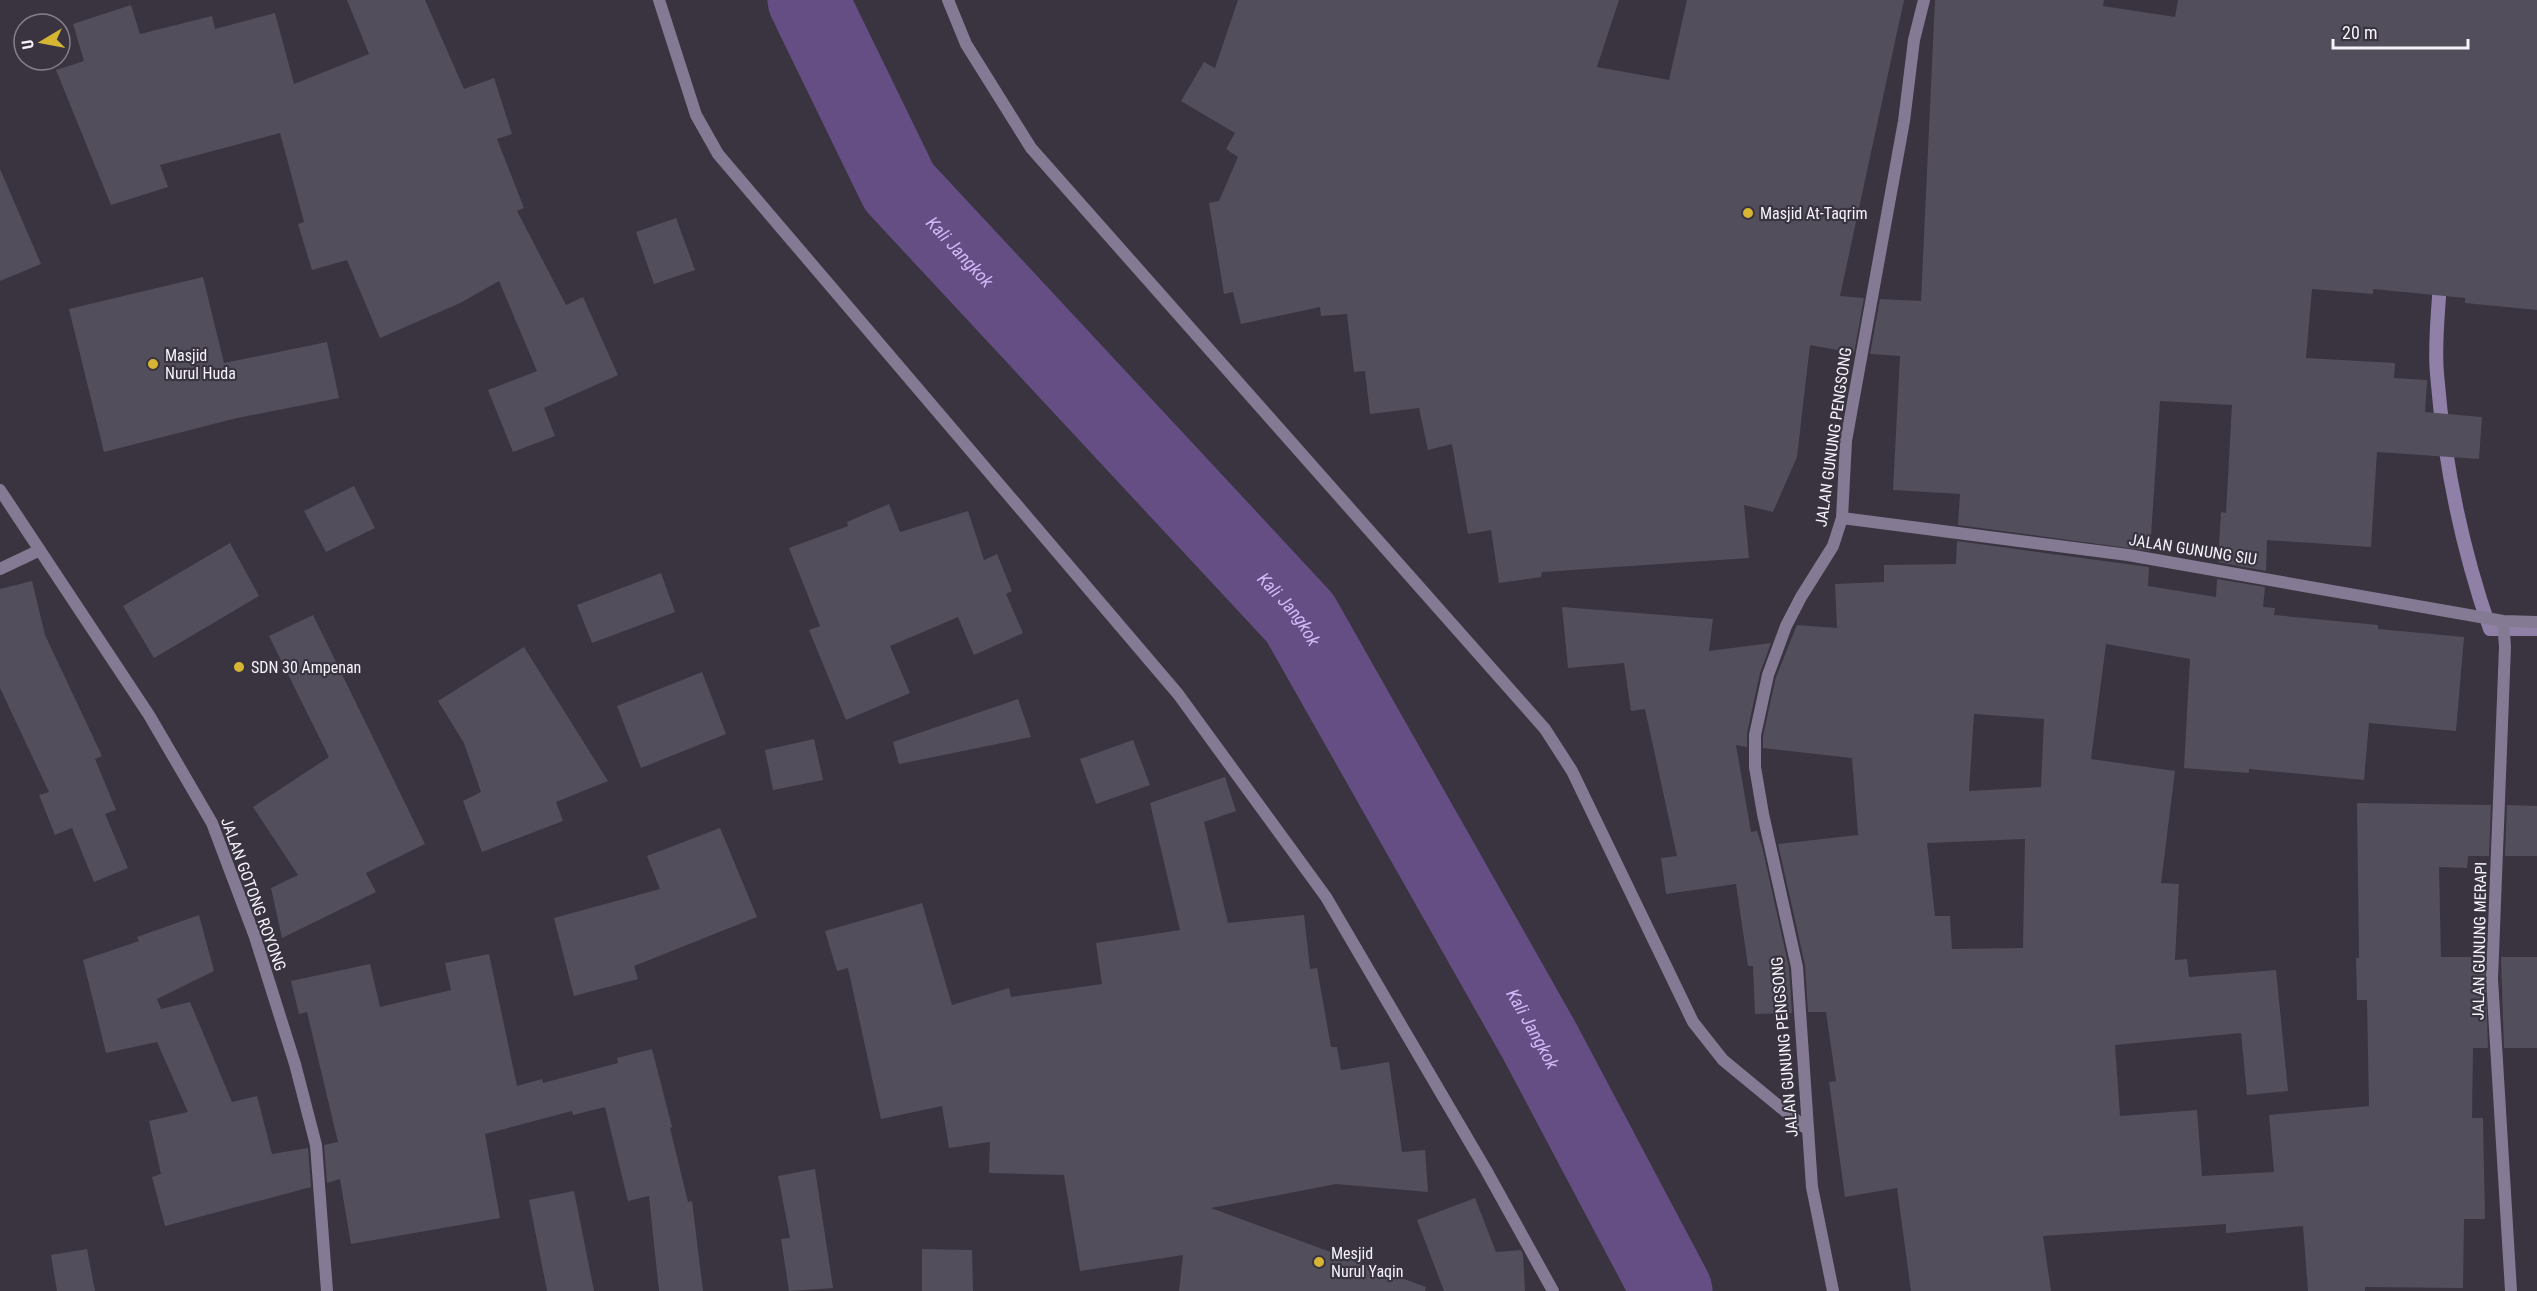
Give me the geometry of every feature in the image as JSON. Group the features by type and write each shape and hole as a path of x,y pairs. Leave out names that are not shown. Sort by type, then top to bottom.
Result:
{"street":[{"path":"659,0 696,115 718,154 1179,694 1326,897 1486,1170 1553,1291"},
{"path":"948,0 966,44 1031,148 1545,729 1572,771 1693,1022 1723,1060 1808,1130"},
{"name":"JALAN GUNUNG PENGSONG","path":"1833,1291 1812,1187 1797,967 1763,814 1755,767 1755,735 1768,675 1786,626 1833,546 1842,518 1843,471 1848,430 1904,121 1914,40 1924,0"},
{"name":"JALAN GOTONG ROYONG","path":"0,490 149,715 212,823 235,881 296,1064 316,1145 327,1291"},
{"name":"JALAN GUNUNG SIU","path":"1842,518 2128,555 2501,622 2537,622"},
{"path":"0,569 40,550"},
{"name":"JALAN GUNUNG MERAPI","path":"2501,622 2505,647 2492,979 2511,1291"}],"building":[{"path":"347,0 425,0 464,89 494,78 512,134 497,139 524,208 517,211 566,305 583,297 618,375 544,408 555,436 513,452 488,390 537,371 499,281 460,303 380,338 347,260 312,270 298,224 304,222 280,133 160,165 168,187 111,205 57,72 72,72 72,65 84,61 73,24 131,5 140,34 212,16 215,29 275,13 294,84 369,54"},
{"path":"1238,0 1619,0 1597,67 1669,80 1687,0 1904,0 1840,296 1864,298 1854,353 1810,345 1797,457 1773,512 1744,505 1749,558 1542,572 1541,577 1499,583 1491,530 1468,534 1452,444 1428,450 1419,408 1370,414 1365,371 1354,372 1347,314 1321,316 1320,307 1241,324 1233,292 1224,294 1209,203 1219,201 1238,157 1226,149 1235,133 1181,101 1204,62 1215,68"},
{"path":"1935,0 2104,0 2103,6 2175,17 2178,0 2537,0 2537,310 2465,303 2465,298 2373,289 2373,294 2312,289 2306,358 2395,363 2394,378 2427,380 2425,412 2482,417 2479,459 2377,452 2371,547 2267,540 2266,571 2218,562 2221,512 2226,513 2232,405 2160,401 2150,551 1958,525 1960,494 1893,490 1900,356 1870,354 1880,299 1921,301"},
{"path":"0,169 41,264 0,281"},
{"path":"676,218 695,270 654,284 636,232"},
{"name":"Masjid Nurul Huda","path":"203,277 224,363 327,342 339,398 237,418 104,452 69,309"},
{"path":"354,486 375,528 326,552 304,511"},
{"path":"889,504 900,532 968,511 984,560 997,554 1012,591 1006,594 1023,633 974,655 958,617 890,646 910,693 846,720 809,630 820,626 789,548 848,526 847,522"},
{"path":"1957,541 2149,567 2148,586 2216,597 2217,579 2265,587 2263,607 2275,608 2274,615 2378,625 2378,629 2464,637 2456,731 2369,723 2364,780 2249,769 2249,773 2184,768 2190,659 2106,644 2091,759 2175,771 2161,883 2179,884 2175,960 2187,959 2189,977 2276,970 2288,1091 2247,1095 2241,1033 2115,1045 2120,1116 2197,1110 2202,1176 2274,1172 2269,1115 2369,1106 2367,1000 2357,1000 2356,958 2359,958 2357,803 2491,805 2489,856 2468,856 2467,868 2439,867 2441,957 2485,957 2488,1048 2473,1048 2472,1118 2483,1118 2485,1219 2464,1219 2463,1288 2365,1287 2365,1291 2308,1291 2303,1226 2226,1233 2226,1224 2043,1236 2051,1291 1911,1291 1897,1188 1845,1197 1829,1082 1836,1081 1826,1012 1808,1012 1805,965 1778,844 1858,835 1852,758 1763,748 1763,736 1776,677 1797,625 1837,628 1835,584 1884,582 1884,565 1956,564","holes":["1974,714 2044,719 2041,787 1969,791","2025,839 2023,948 1952,949 1950,916 1935,916 1927,843"]},
{"path":"230,543 259,596 154,658 123,606"},
{"path":"661,573 675,612 592,643 577,605"},
{"path":"32,581 45,635 102,756 95,759 116,810 105,814 128,868 94,882 72,828 55,835 39,795 49,792 0,688 0,589"},
{"path":"1562,607 1713,619 1709,651 1771,643 1760,673 1747,733 1747,747 1736,745 1751,832 1757,831 1762,846 1789,968 1792,1013 1755,1014 1753,966 1748,966 1736,884 1666,894 1661,858 1677,856 1645,709 1631,711 1624,663 1568,668"},
{"path":"313,615 425,844 366,873 376,892 282,938 271,888 298,875 253,807 329,757 269,636"},
{"path":"524,647 608,781 556,802 563,821 482,852 463,801 481,792 464,743 438,701"},
{"path":"702,672 726,734 641,768 617,706"},
{"path":"1018,699 1031,737 899,764 893,742"},
{"path":"814,739 823,780 773,790 765,750"},
{"path":"1133,740 1150,785 1096,804 1080,759"},
{"path":"1225,777 1236,811 1204,822 1228,923 1304,915 1310,969 1317,968 1331,1047 1337,1047 1341,1070 1389,1062 1402,1152 1425,1150 1428,1192 1336,1184 1211,1208 1426,1287 1425,1291 1179,1291 1183,1255 1080,1271 1064,1175 989,1173 990,1142 949,1148 942,1106 881,1119 848,968 837,971 825,931 922,903 952,1005 1009,988 1011,997 1102,984 1096,943 1180,930 1150,803"},
{"path":"2507,805 2537,806 2537,856 2505,856"},
{"path":"720,828 757,917 634,966 638,979 574,996 554,918 660,889 647,856"},
{"path":"199,915 214,971 157,999 161,1009 190,1002 232,1102 257,1096 272,1154 308,1148 311,1187 165,1226 152,1177 161,1174 149,1121 188,1112 157,1042 106,1053 83,960 139,941 137,937"},
{"path":"489,954 517,1086 542,1079 543,1083 618,1063 617,1058 652,1049 688,1202 692,1201 703,1291 659,1291 649,1196 628,1201 605,1107 573,1115 572,1111 485,1134 500,1218 351,1244 340,1179 327,1183 324,1145 338,1142 307,1012 299,1014 291,981 370,964 380,1007 451,990 445,963"},
{"path":"2501,957 2537,957 2537,1048 2504,1048"},
{"path":"815,1169 833,1288 789,1291 781,1239 790,1238 778,1176"},
{"path":"574,1191 594,1291 547,1291 529,1200"},
{"path":"1475,1198 1496,1252 1521,1250 1525,1291 1444,1291 1417,1220"},
{"path":"87,1249 95,1291 57,1291 51,1255"},
{"path":"922,1249 972,1250 973,1291 922,1291"}],"waterway":[{"name":"Kali Jangkok","path":"808,0 899,187 1300,618 1539,1040 1672,1291"},
{"path":"2440,278 2436,350 2440,407 2455,503 2470,566 2490,629 2537,629"}],"place":[{"name":"Masjid At-Taqrim","path":"1748,213"},
{"name":"Masjid Nurul Huda","path":"153,364"},
{"name":"SDN 30 Ampenan","path":"239,667"},
{"name":"Mesjid Nurul Yaqin","path":"1319,1262"}]}
